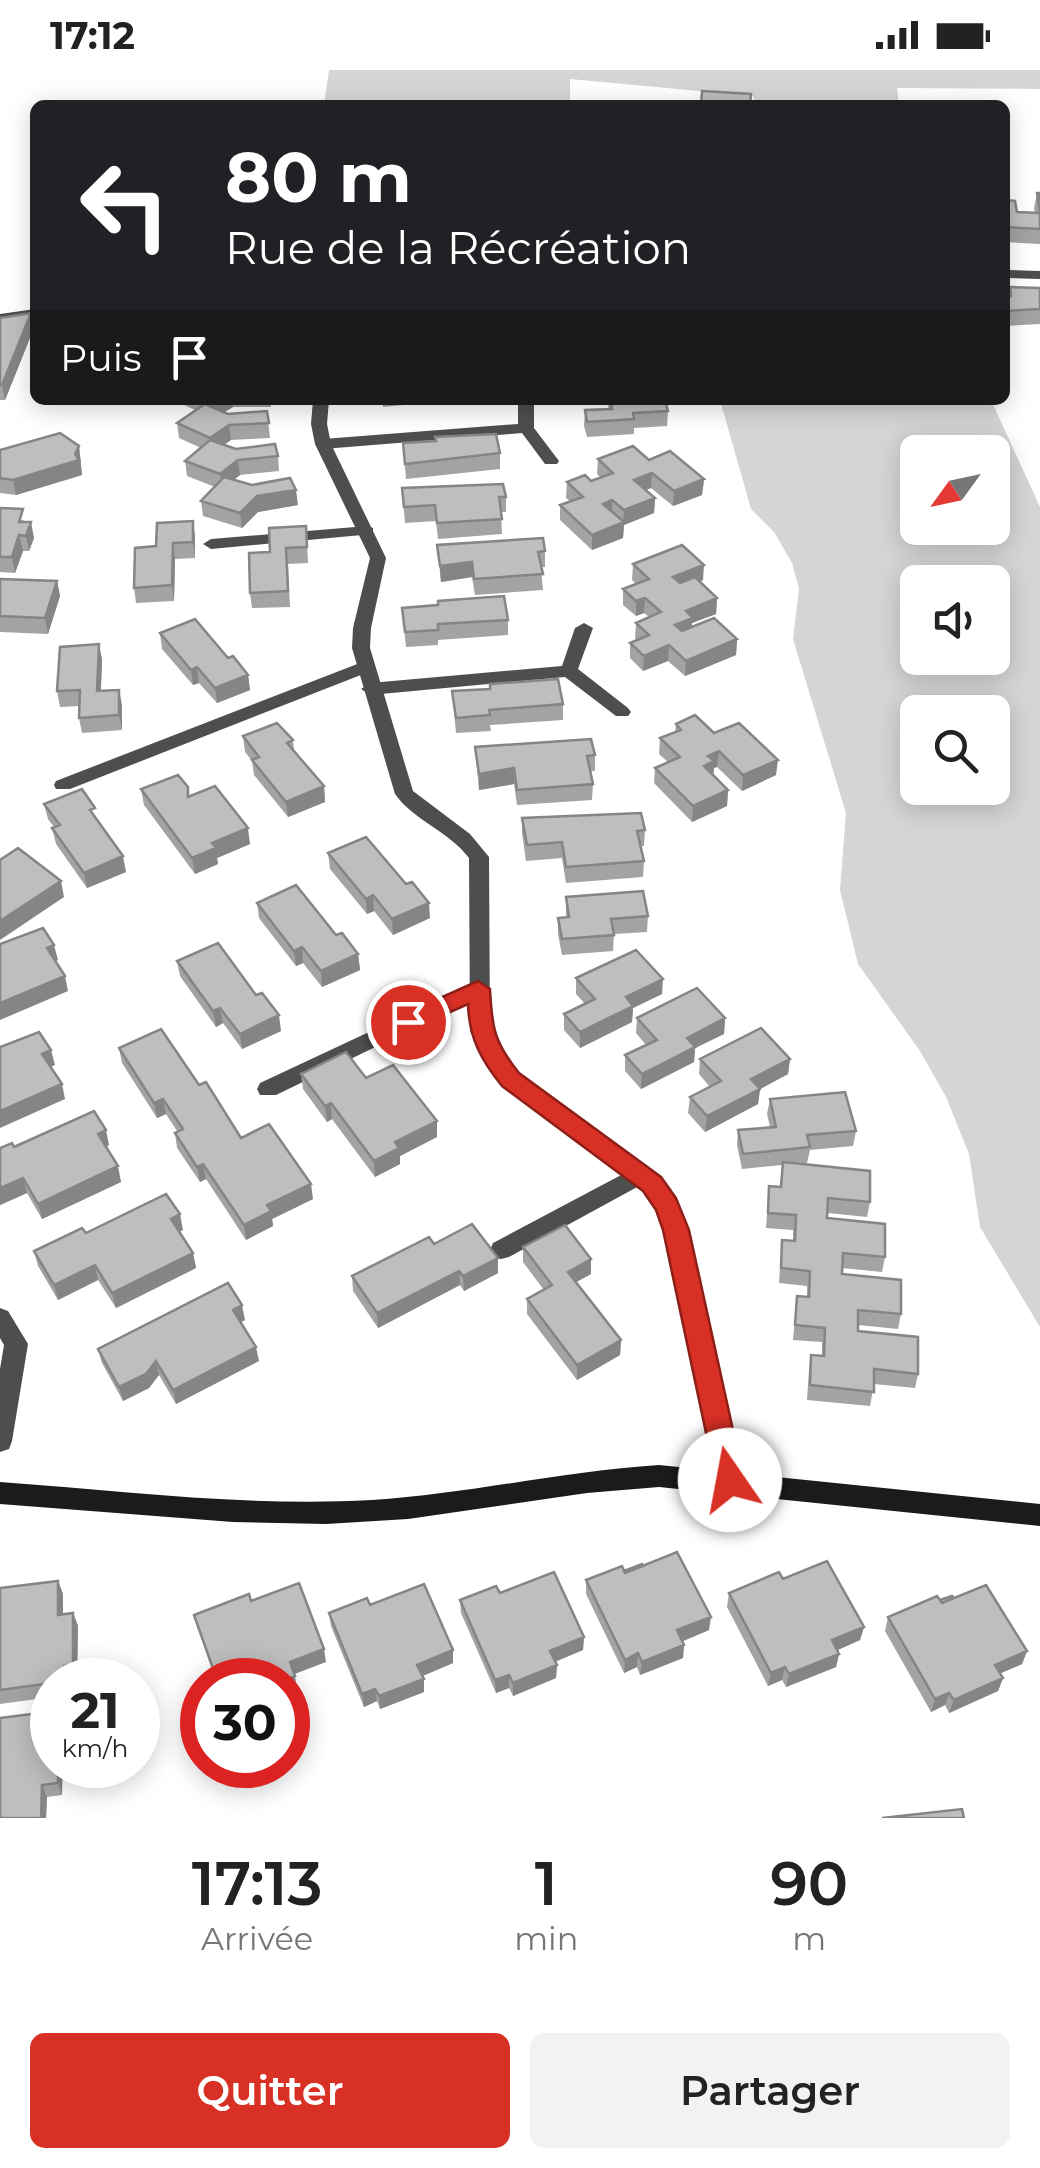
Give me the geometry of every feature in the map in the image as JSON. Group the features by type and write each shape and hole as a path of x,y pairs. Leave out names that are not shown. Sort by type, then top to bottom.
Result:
{"street":[{"path":"1010,274 1040,275"},
{"path":"0,318 30,314"},
{"path":"321,405 319,424 324,444 378,558 362,628 364,666 404,794 415,808 470,841 479,856 480,1031 492,1057 510,1080 652,1184 668,1206 730,1480"},
{"path":"526,405 526,428 551,460"},
{"path":"324,444 526,428"},
{"path":"211,544 367,532"},
{"path":"568,671 584,628"},
{"path":"63,785 364,666"},
{"path":"370,689 568,671 622,712"},
{"path":"268,1089 478,989"},
{"path":"500,1250 640,1176"},
{"path":"0,1318 16,1344 0,1442"},
{"path":"0,1493 288,1512 372,1511 603,1478 658,1476 730,1480 1040,1515"}],"shaded area":[{"path":"329,70 1040,70 1040,89 897,88 898,100 754,100 753,96 570,79 570,100 325,100"},
{"path":"721,405 993,405 1007,435 900,435 900,545 1010,545 1010,441 1040,507 1040,1327 980,1227 969,1154 946,1097 920,1051 858,964 840,890 846,813 793,639 799,589 792,563 774,532 751,509"}],"building":[{"path":"702,91 751,94 750,100 701,100"},
{"path":"1010,200 1015,201 1017,212 1040,213 1040,229 1010,227"},
{"path":"1010,287 1040,288 1040,309 1010,311"},
{"path":"30,313 2,385 0,385 0,318"},
{"path":"207,405 228,414 267,411 269,423 229,425 210,438 177,423"},
{"path":"611,405 666,405 668,411 633,413 634,419 587,422 585,410 612,409"},
{"path":"60,433 79,446 75,454 79,460 13,480 0,478 0,450"},
{"path":"496,434 500,453 405,464 403,443"},
{"path":"210,440 236,449 275,444 278,456 238,460 220,474 185,461"},
{"path":"633,446 649,460 670,451 704,479 674,491 652,473 634,480 655,498 624,510 612,500 603,504 624,522 592,535 560,505 583,497 567,482 585,475 591,481 613,473 598,459"},
{"path":"224,477 252,485 290,478 296,490 257,496 240,513 201,501"},
{"path":"503,484 506,497 499,497 502,519 437,523 435,505 404,507 402,488"},
{"path":"0,508 23,509 19,522 31,522 26,536 19,535 12,557 0,557"},
{"path":"193,521 193,542 173,543 172,585 134,588 135,548 156,546 157,523"},
{"path":"306,526 307,547 286,548 288,591 250,593 249,553 270,552 269,528"},
{"path":"543,538 545,551 538,552 543,574 474,579 472,562 440,566 437,545"},
{"path":"682,545 704,565 673,577 680,583 695,577 717,598 686,611 693,618 675,625 682,631 714,618 737,639 686,661 669,645 644,656 630,643 649,635 636,623 661,612 645,598 636,601 623,589 649,579 633,564"},
{"path":"0,579 57,581 45,618 0,616"},
{"path":"504,596 508,620 438,624 438,630 405,632 402,608"},
{"path":"195,619 248,675 215,688 197,667 191,670 160,633"},
{"path":"99,644 97,691 119,690 119,715 79,718 80,690 57,691 60,647"},
{"path":"558,679 563,704 489,710 490,715 456,718 452,691"},
{"path":"695,715 714,733 739,723 778,760 743,775 719,751 708,756 714,761 704,766 728,790 693,806 655,768 680,757 660,738 681,730 676,724"},
{"path":"277,723 293,740 287,743 324,786 286,802 252,760 259,757 243,736"},
{"path":"591,739 595,755 587,756 593,784 517,790 514,768 479,774 475,747"},
{"path":"178,775 188,787 188,797 215,786 248,828 212,843 216,848 192,858 141,789"},
{"path":"82,789 95,808 90,810 123,856 84,873 52,828 60,825 44,804"},
{"path":"641,813 645,830 637,831 644,861 566,867 562,842 527,845 522,818"},
{"path":"366,837 406,884 412,882 429,903 392,919 373,895 366,899 328,853"},
{"path":"18,848 61,881 0,921 0,860"},
{"path":"296,885 336,935 342,933 358,954 321,971 302,947 294,951 257,903"},
{"path":"643,891 648,916 611,919 614,935 562,939 558,918 569,917 566,897"},
{"path":"43,928 54,945 47,948 65,976 0,1003 0,944"},
{"path":"218,943 256,995 262,993 279,1015 240,1034 220,1008 213,1011 177,961"},
{"path":"636,950 663,979 626,997 633,1006 580,1032 564,1014 595,999 576,978"},
{"path":"697,988 725,1018 687,1038 695,1047 642,1074 625,1055 657,1040 637,1018"},
{"path":"761,1028 790,1059 751,1079 760,1089 707,1116 690,1097 721,1081 700,1059"},
{"path":"161,1029 199,1085 206,1082 241,1138 269,1124 311,1184 267,1205 271,1211 244,1225 203,1164 197,1167 175,1133 183,1129 163,1099 154,1103 119,1048"},
{"path":"39,1032 51,1050 42,1054 62,1084 0,1111 0,1047"},
{"path":"346,1052 366,1078 393,1065 437,1121 395,1142 399,1148 374,1161 331,1103 325,1106 301,1074"},
{"path":"845,1092 856,1131 807,1135 810,1147 743,1154 738,1130 776,1127 770,1099"},
{"path":"94,1111 106,1130 98,1134 118,1166 38,1204 23,1178 0,1188 0,1148 12,1143 14,1147"},
{"path":"783,1162 870,1171 870,1202 828,1198 827,1218 885,1224 885,1257 843,1253 842,1274 901,1280 901,1314 858,1310 858,1331 918,1337 918,1374 874,1369 874,1392 810,1385 811,1355 824,1356 825,1328 795,1325 797,1296 809,1297 810,1271 781,1268 782,1240 795,1241 796,1215 768,1213 769,1186 781,1187"},
{"path":"166,1194 180,1214 171,1219 193,1253 112,1293 95,1265 54,1285 34,1251 82,1228 86,1233"},
{"path":"472,1224 498,1258 463,1276 459,1271 377,1313 352,1276 429,1237 434,1244"},
{"path":"565,1225 591,1259 568,1272 621,1340 577,1365 527,1299 552,1285 523,1247"},
{"path":"228,1283 242,1305 233,1310 256,1347 173,1390 156,1361 146,1374 119,1387 98,1349"},
{"path":"677,1552 711,1617 677,1630 684,1645 642,1662 638,1653 625,1660 586,1580 622,1566 625,1573"},
{"path":"827,1561 864,1627 832,1640 839,1654 789,1674 785,1667 771,1673 729,1593 779,1572 783,1579"},
{"path":"554,1572 584,1637 550,1651 557,1665 513,1683 509,1675 495,1680 460,1600 496,1586 500,1593"},
{"path":"58,1581 58,1615 73,1613 73,1658 30,1658 30,1686 0,1690 0,1588"},
{"path":"299,1583 324,1649 300,1658 209,1658 194,1615 249,1594 251,1601"},
{"path":"424,1584 453,1650 417,1665 424,1679 379,1696 375,1689 362,1694 329,1613 367,1598 370,1605"},
{"path":"986,1585 1027,1651 995,1665 1003,1678 954,1700 949,1693 935,1699 888,1617 937,1596 942,1603"},
{"path":"30,1714 30,1788 42,1788 41,1818 0,1818 0,1718"},
{"path":"962,1809 964,1818 882,1818"}],"route":[{"path":"408,1022 478,989 480,1031 492,1057 510,1080 652,1184 668,1206 730,1480"}]}
